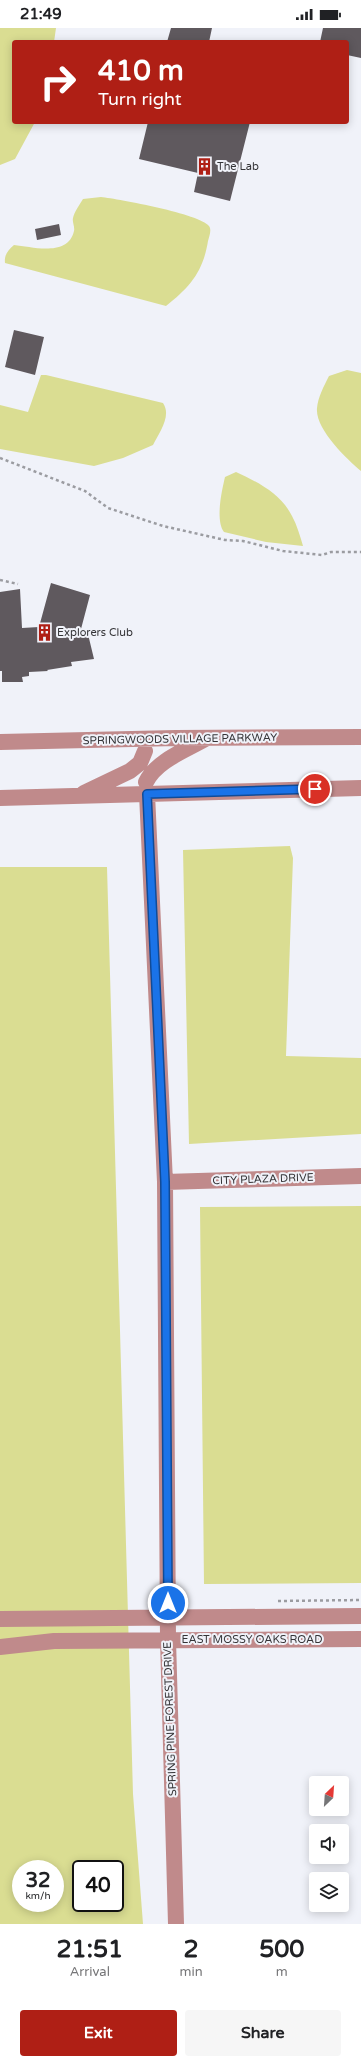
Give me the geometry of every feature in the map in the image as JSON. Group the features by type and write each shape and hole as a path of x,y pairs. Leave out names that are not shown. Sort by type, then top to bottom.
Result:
{"street":[{"name":"SPRINGWOODS VILLAGE PARKWAY","path":"0,742 361,737"},
{"path":"147,788 151,772 161,764 209,738"},
{"path":"79,796 130,771 140,763 145,751"},
{"path":"0,798 79,796 147,788 361,788"},
{"name":"SPRING PINE FOREST DRIVE","path":"147,788 165,1182 168,1639 176,1924"},
{"name":"CITY PLAZA DRIVE","path":"165,1182 361,1176"},
{"name":"EAST MOSSY OAKS ROAD","path":"0,1619 361,1616"},
{"name":"EAST MOSSY OAKS ROAD","path":"0,1647 54,1641 168,1639 361,1639"}],"path":[{"path":"0,458 85,491 108,508 163,526 225,540 243,541 283,551 322,555 331,552 361,552"},
{"path":"0,580 18,584"}],"green space":[{"path":"0,28 56,28 54,40 12,40 12,124 34,124 15,159 0,165"},
{"path":"101,197 176,212 203,221 209,226 210,236 203,262 199,270 189,285 166,306 5,263 7,253 14,245 49,248 65,244 70,239 74,231 74,216 83,199"},
{"path":"347,370 361,373 361,471 333,443 321,425 318,416 317,408 319,400 329,376"},
{"path":"41,375 163,403 166,413 164,424 153,445 123,458 94,466 0,449 0,405 28,412"},
{"path":"236,472 268,490 282,501 294,519 303,546 266,542 224,532 221,527 220,520 222,489 225,477"},
{"path":"290,846 293,858 286,1056 361,1058 361,1134 189,1144 183,850"},
{"path":"0,867 107,867 133,1794 143,1924 0,1924"},
{"path":"361,1206 361,1583 204,1584 200,1207"}],"building":[{"path":"171,28 212,28 209,40 168,40"},
{"path":"323,28 361,28 361,58 349,55 349,40 320,40"},
{"name":"The Lab","path":"148,124 249,124 230,201 194,192 198,173 139,159"},
{"path":"59,224 61,235 37,240 35,229"},
{"path":"14,330 44,337 35,375 5,367"},
{"name":"Explorers Club","path":"51,583 90,595 81,629 87,630 94,659 71,662 72,666 47,670 48,671 29,672 29,676 22,677 23,682 2,682 2,671 0,671 0,592 20,589 22,628 39,627"}],"place":[{"name":"The Lab","path":"204,166"},
{"name":"Explorers Club","path":"44,632"}],"route":[{"path":"168,1603 165,1182 147,794 315,789"}]}
